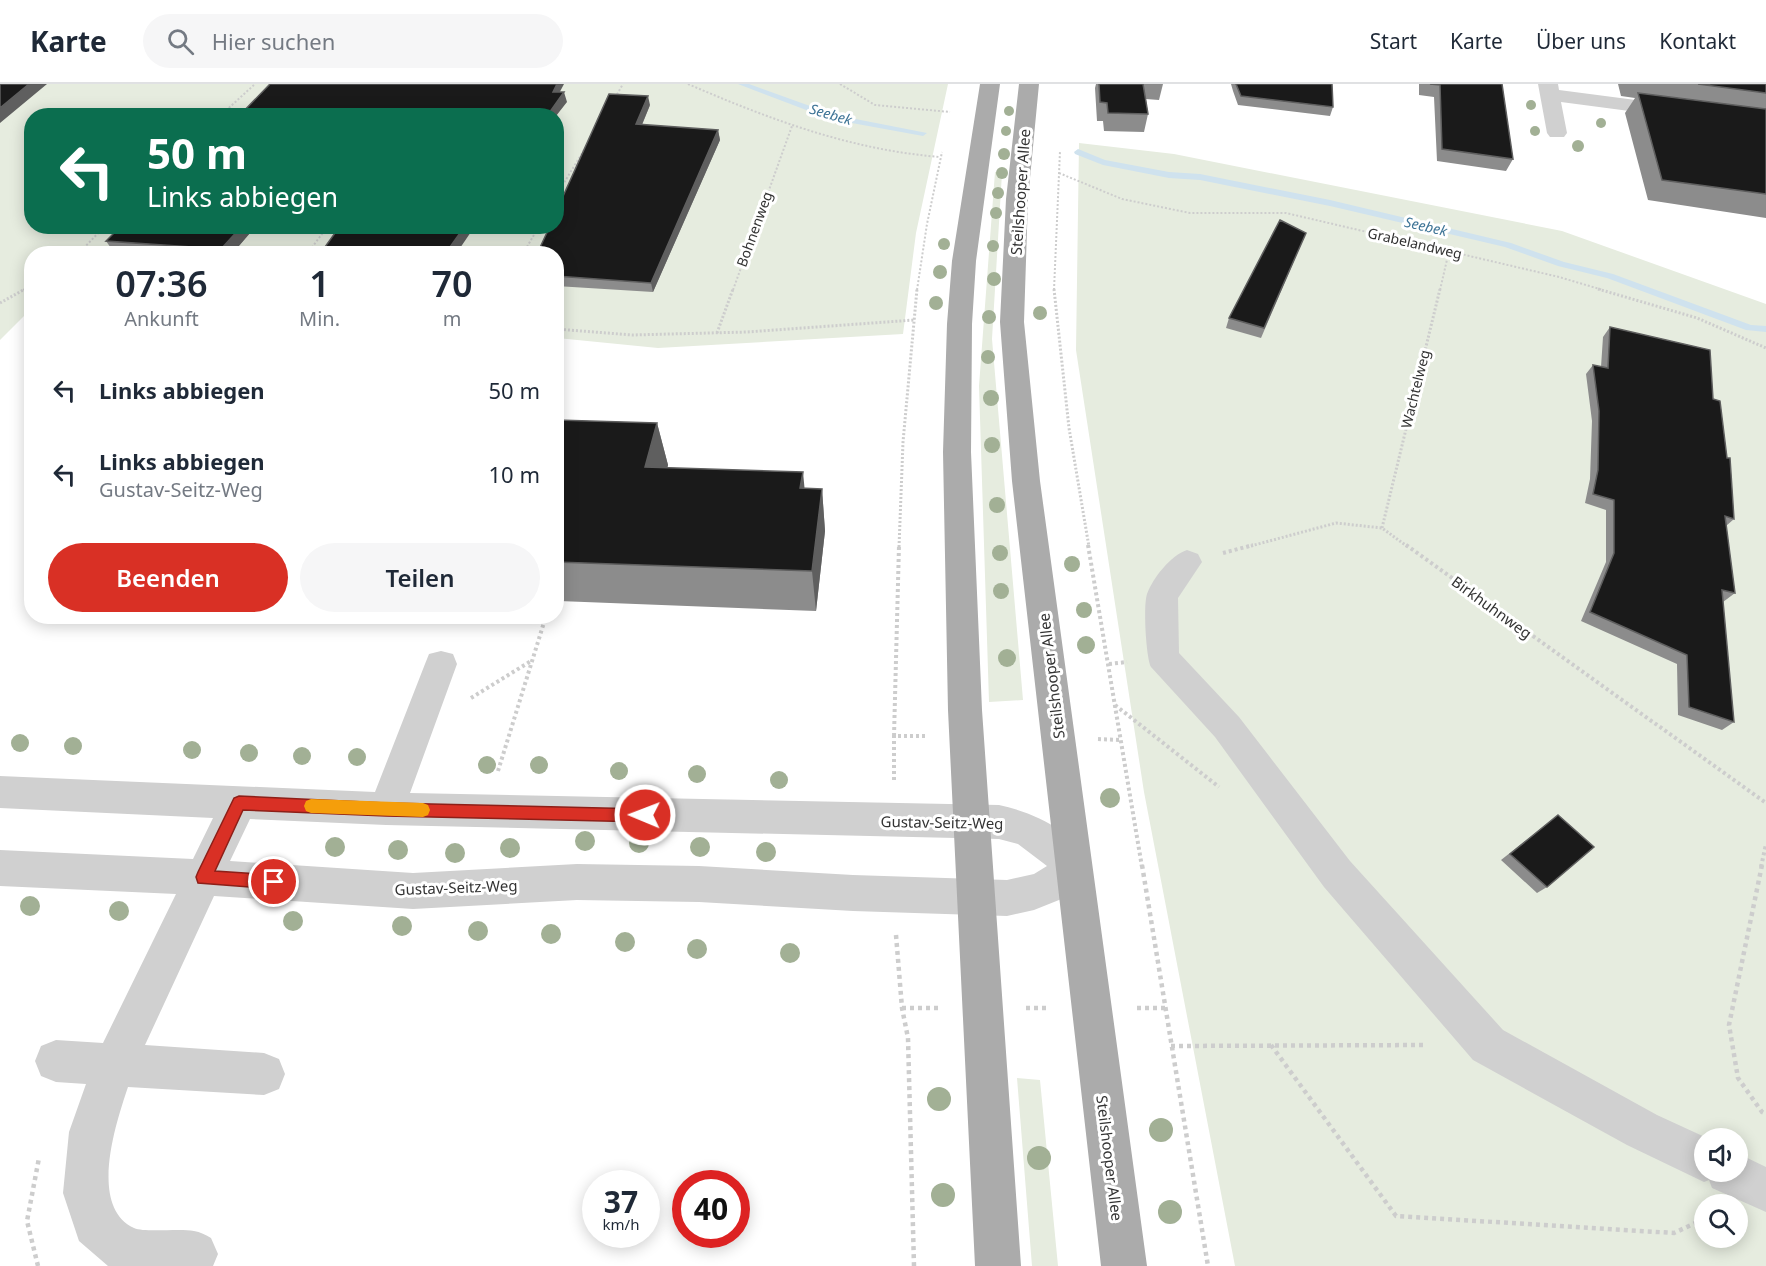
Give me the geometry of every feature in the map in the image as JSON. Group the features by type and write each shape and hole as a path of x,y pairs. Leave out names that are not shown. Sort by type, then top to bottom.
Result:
{"main road":[{"path":"990,84 964,260 960,333 958,485 963,689 998,1266"},
{"name":"Steilshooper Allee","path":"1029,84 1017,199 1012,322 1026,481 1124,1266"}],"street":[{"path":"1557,132 1549,89 1766,123"},
{"path":"1187,562 1162,596 1163,658 1227,727 1337,874 1488,1045 1642,1130 1694,1155"},
{"path":"386,809 441,664"},
{"name":"Gustav-Seitz-Weg","path":"0,792 386,809 999,822 1017,825 1032,831 1058,851 1073,868 1062,880 1026,895 975,898 699,884 577,882 413,891 204,877 0,868"},
{"path":"195,1254 126,1251 95,1225 86,1193 91,1132 114,1065 239,803"},
{"path":"56,1061 264,1074"},
{"path":"1748,1181 1766,1190"}],"path":[{"path":"229,108 255,84"},
{"path":"611,104 623,84"},
{"path":"688,84 734,105 792,126 900,154 940,157 923,240 904,431 894,758"},
{"path":"840,84 875,105 951,112"},
{"name":"Bohnenweg","path":"717,333 792,126"},
{"path":"564,183 587,145"},
{"path":"1060,148 1054,274 1059,347 1069,428 1208,1266"},
{"name":"Grabelandweg","path":"1059,173 1122,199 1190,213 1286,213 1559,277 1697,318 1766,348"},
{"path":"86,246 97,234"},
{"name":"Wachtelweg","path":"1382,528 1449,250"},
{"path":"0,303 24,290"},
{"path":"564,329 632,335 717,333 914,320"},
{"name":"Birkhuhnweg","path":"1187,562 1336,523 1382,528 1766,803"},
{"path":"486,812 544,624"},
{"path":"894,736 900,736"},
{"path":"1094,739 1121,740"},
{"path":"1766,844 1729,1025 1738,1078 1766,1114"},
{"path":"896,923 902,1008 909,1038 914,1266"},
{"path":"902,1008 943,1008"},
{"path":"1133,1008 1165,1008"},
{"path":"1271,1045 1396,1216 1674,1233 1694,1224"},
{"path":"1171,1046 1488,1045"}],"shaded area":[{"path":"0,84 948,84 916,233 903,334 658,348 564,339 564,246 24,246 24,316 0,340"},
{"path":"1079,143 1174,154 1562,231 1766,304 1766,1266 1235,1266 1144,792 1076,350"},
{"path":"995,172 1002,173 992,339 1023,700 989,702 979,386"},
{"path":"1017,1078 1040,1080 1058,1266 1032,1266"}],"building":[{"path":"0,84 29,84 0,108"},
{"path":"270,84 557,84 553,92 564,92 553,108 247,108"},
{"path":"1099,84 1143,84 1148,114 1108,113 1107,103 1100,102"},
{"path":"1236,84 1332,84 1333,107 1241,96"},
{"path":"1430,84 1502,84 1513,159 1442,149 1440,85"},
{"path":"1698,84 1766,84 1766,93"},
{"path":"1638,93 1766,109 1766,194 1662,180"},
{"path":"609,94 648,96 636,124 718,130 651,283 564,277 564,246 541,246 546,234 564,234 564,194"},
{"path":"1280,220 1306,233 1264,328 1229,318"},
{"path":"113,234 235,234 224,246 178,246 106,241"},
{"path":"334,234 459,234 451,246 326,246"},
{"path":"1610,327 1710,350 1713,399 1720,401 1727,458 1730,458 1734,519 1725,516 1735,593 1722,590 1734,722 1689,707 1687,655 1590,612 1614,553 1614,500 1593,494 1598,470 1599,411 1593,365 1608,368"},
{"path":"564,420 657,423 645,467 803,472 800,488 822,489 812,571 564,562"},
{"path":"1558,815 1594,847 1547,887 1510,854"}],"waterway":[{"name":"Seebek","path":"742,84 833,117 923,133"},
{"name":"Seebek","path":"1078,152 1103,162 1169,175 1200,177 1330,203 1508,245 1561,264 1610,276 1750,328 1766,329"}],"slow traffic":[{"path":"311,806 423,810"}],"route":[{"path":"274,882 204,877 239,803 645,815"}]}
